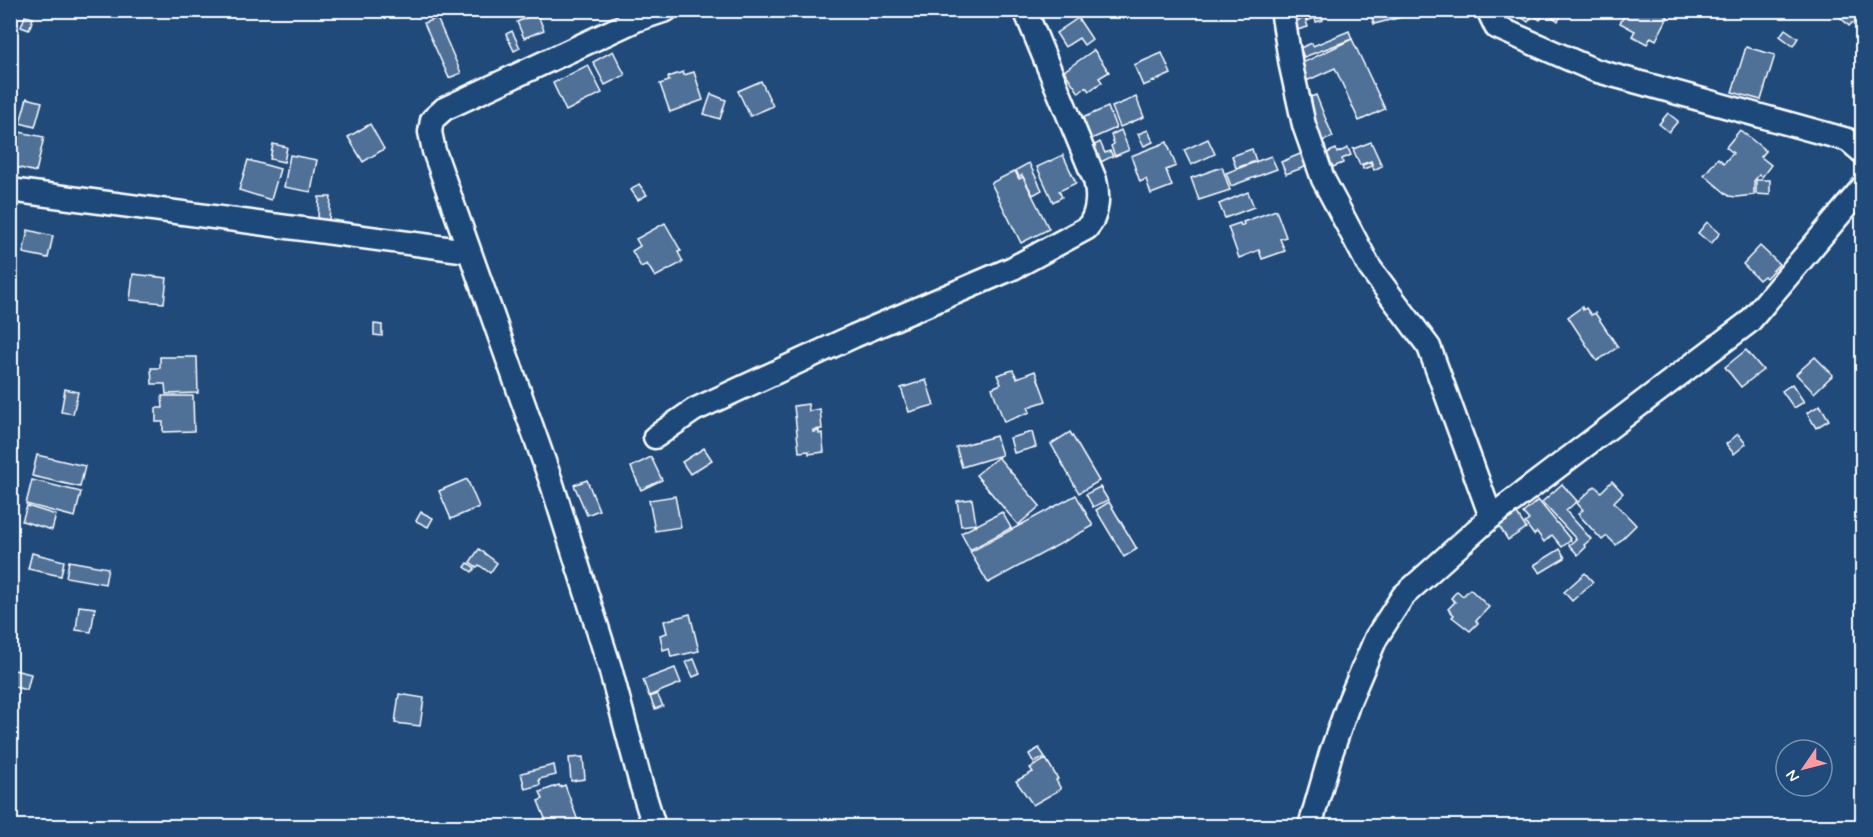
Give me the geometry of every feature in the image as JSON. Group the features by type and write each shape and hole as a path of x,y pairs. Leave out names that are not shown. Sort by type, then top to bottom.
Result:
{"street":[{"path":"654,826 610,668 552,484 468,251 434,151 430,132 432,120 444,109 636,20 666,10"},
{"path":"655,437 694,410 854,336 1013,268 1087,228 1093,221 1095,213 1098,192 1095,180 1025,10"},
{"path":"1281,10 1304,125 1323,179 1370,268 1429,347 1491,517"},
{"path":"1493,10 1490,14 1496,27 1594,70 1848,140 1863,152"},
{"path":"1310,826 1330,753 1376,638 1403,597 1491,517 1749,322 1861,187"},
{"path":"10,190 468,251"}],"building":[{"path":"1290,10 1319,10 1294,20"},
{"path":"1321,10 1338,10 1339,13 1321,16 1323,20 1316,22 1315,18 1307,21 1305,16"},
{"path":"1516,10 1565,10 1558,21 1546,12 1540,20 1533,15 1528,22 1514,12"},
{"path":"1627,10 1658,10 1668,17 1656,40 1651,37 1647,44 1632,36 1635,31 1620,23"},
{"path":"1846,10 1862,10 1862,33 1852,23 1849,26 1840,17"},
{"path":"1400,11 1402,17 1374,24 1372,18"},
{"path":"537,13 544,30 524,38 517,22"},
{"path":"25,16 33,18 29,30 21,27"},
{"path":"437,18 461,73 449,78 424,23"},
{"path":"1078,18 1092,39 1084,45 1079,38 1065,47 1056,33"},
{"path":"1305,18 1308,27 1297,30 1294,22"},
{"path":"1785,29 1798,38 1793,46 1780,36"},
{"path":"512,31 520,48 514,51 506,34"},
{"path":"1349,31 1352,39 1304,57 1300,48 1312,43 1313,46"},
{"path":"1352,39 1385,109 1359,121 1335,68 1302,83 1294,67"},
{"path":"1746,47 1775,55 1761,100 1732,92"},
{"path":"1094,50 1109,72 1099,78 1102,82 1089,91 1086,87 1079,93 1064,71"},
{"path":"613,51 625,75 605,85 593,62"},
{"path":"1162,53 1171,74 1143,86 1134,65"},
{"path":"588,65 602,93 566,111 553,83"},
{"path":"683,72 684,75 694,72 703,100 670,112 660,84 669,81 668,77"},
{"path":"761,81 773,106 750,116 738,91"},
{"path":"711,94 726,100 720,119 704,114"},
{"path":"1316,95 1333,137 1319,142 1303,100"},
{"path":"1136,97 1144,117 1120,127 1112,107"},
{"path":"27,98 42,102 35,127 20,123"},
{"path":"1108,107 1116,128 1089,140 1080,119"},
{"path":"1668,113 1678,121 1669,132 1659,124"},
{"path":"370,124 384,149 363,162 348,137"},
{"path":"1121,130 1129,150 1115,156 1111,146 1114,144 1111,135"},
{"path":"1148,130 1153,142 1144,146 1138,134"},
{"path":"1740,130 1766,151 1761,157 1771,165 1762,177 1759,175 1754,181 1754,195 1736,197 1729,196 1704,175 1718,158 1724,163 1733,153 1726,147"},
{"path":"19,132 44,137 36,172 12,166"},
{"path":"1208,139 1215,154 1191,165 1184,150"},
{"path":"1100,142 1105,153 1110,151 1113,156 1099,163 1091,147"},
{"path":"1167,142 1176,166 1166,170 1172,186 1151,194 1146,179 1140,182 1131,156"},
{"path":"1371,142 1382,166 1374,170 1371,161 1360,165 1353,149"},
{"path":"273,144 287,147 284,162 270,159"},
{"path":"1348,148 1351,155 1342,159 1343,163 1333,167 1327,153 1336,149 1337,153"},
{"path":"1252,149 1256,161 1236,168 1232,156"},
{"path":"1305,152 1310,165 1286,174 1281,162"},
{"path":"290,155 317,160 311,192 284,187"},
{"path":"1063,155 1076,183 1059,191 1062,197 1053,202 1037,167"},
{"path":"1271,156 1277,169 1231,186 1226,173"},
{"path":"248,160 280,169 271,200 239,190"},
{"path":"1371,162 1372,166 1363,169 1362,165"},
{"path":"1029,163 1042,190 1033,195 1022,175 1019,177 1016,170"},
{"path":"1222,167 1230,190 1199,200 1191,178"},
{"path":"1015,171 1019,179 1023,177 1049,229 1021,243 991,183"},
{"path":"1756,180 1770,180 1770,195 1756,194"},
{"path":"639,184 647,195 638,200 631,190"},
{"path":"1248,192 1254,207 1225,218 1219,204"},
{"path":"319,197 331,197 329,220 318,219"},
{"path":"1276,210 1286,237 1280,239 1285,251 1262,259 1259,250 1239,258 1228,227 1240,223 1241,226 1243,222"},
{"path":"1707,222 1720,233 1711,244 1698,233"},
{"path":"665,223 681,251 678,252 683,262 655,277 647,264 641,267 632,251 640,246 636,239"},
{"path":"28,230 53,236 48,258 23,253"},
{"path":"1760,246 1779,264 1766,278 1764,276 1759,280 1743,264"},
{"path":"133,274 167,278 164,303 130,300"},
{"path":"1582,307 1583,310 1586,308 1591,315 1595,313 1618,347 1597,361 1568,317"},
{"path":"374,324 382,325 382,336 374,335"},
{"path":"1746,350 1763,370 1741,387 1725,367"},
{"path":"160,357 197,357 198,393 166,394 165,384 152,384 151,368 160,368"},
{"path":"1815,357 1833,375 1814,393 1796,374"},
{"path":"1013,370 1017,378 1035,371 1046,401 1028,407 1030,412 1004,422 992,388 1001,384 997,375"},
{"path":"926,380 934,405 909,412 901,388"},
{"path":"1792,384 1804,402 1794,408 1782,391"},
{"path":"65,389 78,392 73,414 61,412"},
{"path":"162,396 193,396 194,431 163,432 163,422 156,422 156,408 163,408"},
{"path":"808,404 809,411 820,409 822,429 813,430 813,432 822,433 824,452 809,454 809,451 799,452 794,406"},
{"path":"1820,405 1829,420 1816,428 1807,413"},
{"path":"1032,432 1036,447 1014,453 1010,438"},
{"path":"1070,432 1099,481 1079,493 1051,444"},
{"path":"1738,434 1746,444 1734,454 1726,444"},
{"path":"996,436 1002,455 962,467 956,447"},
{"path":"704,448 712,460 690,474 682,462"},
{"path":"37,455 85,466 80,487 32,476"},
{"path":"651,457 662,480 641,490 631,467"},
{"path":"998,457 1040,506 1018,525 976,475"},
{"path":"467,479 479,507 451,519 439,491"},
{"path":"32,480 81,492 75,517 26,504"},
{"path":"587,480 599,510 587,515 574,485"},
{"path":"1612,481 1623,493 1614,502 1636,525 1616,545 1607,536 1602,540 1578,514 1583,510 1577,503 1595,486 1601,492"},
{"path":"1562,484 1577,501 1566,511 1591,539 1578,555 1569,545 1576,539 1542,502"},
{"path":"1100,487 1108,500 1093,507 1086,494"},
{"path":"1076,495 1093,526 988,583 970,552"},
{"path":"675,496 681,527 655,531 649,500"},
{"path":"972,499 976,524 961,526 957,501"},
{"path":"1538,500 1571,540 1562,547 1552,535 1544,542 1537,532 1534,535 1525,523 1529,520 1523,513"},
{"path":"1109,502 1137,549 1124,557 1096,510"},
{"path":"27,506 56,515 52,530 22,521"},
{"path":"421,512 433,518 428,527 416,521"},
{"path":"1002,512 1011,528 970,550 961,533"},
{"path":"1517,514 1526,528 1508,540 1499,526"},
{"path":"479,549 497,563 490,573 470,562"},
{"path":"1560,549 1565,558 1540,573 1534,565"},
{"path":"32,553 64,561 61,576 28,569"},
{"path":"69,561 108,568 105,584 66,577"},
{"path":"468,563 475,568 472,572 465,567"},
{"path":"1585,573 1593,582 1572,601 1564,592"},
{"path":"1470,589 1489,607 1470,631 1452,617 1454,615 1448,609 1455,602 1451,598 1457,591 1463,596"},
{"path":"79,606 95,608 91,632 76,630"},
{"path":"690,614 699,651 671,657 669,648 663,650 660,635 667,633 664,621"},
{"path":"694,659 700,674 693,677 686,662"},
{"path":"675,668 681,683 649,696 643,680"},
{"path":"10,669 31,674 27,690 10,686"},
{"path":"399,694 424,698 420,726 395,723"},
{"path":"657,694 663,706 655,709 650,697"},
{"path":"1039,748 1045,757 1034,763 1029,754"},
{"path":"583,757 585,779 571,781 569,758"},
{"path":"1046,759 1061,789 1033,805 1016,781 1033,772 1030,768"},
{"path":"554,765 556,775 539,779 540,785 525,789 521,773"},
{"path":"559,785 560,787 565,785 578,821 583,819 585,826 548,826 538,801 543,799 540,792"}]}
